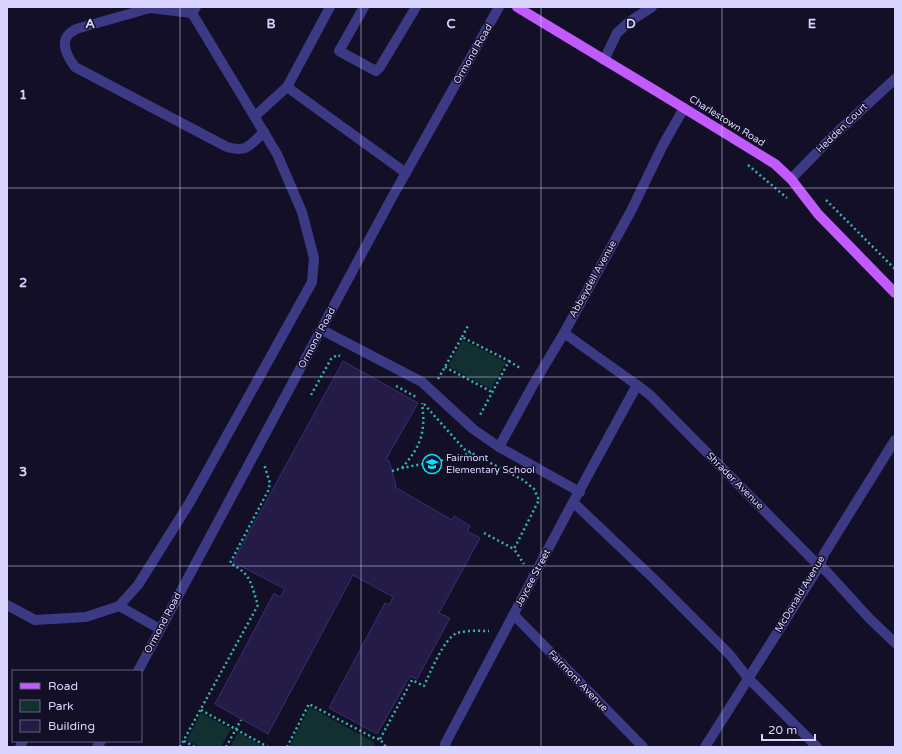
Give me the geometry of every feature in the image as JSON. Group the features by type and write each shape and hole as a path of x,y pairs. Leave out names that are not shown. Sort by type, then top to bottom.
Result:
{"main road":[{"name":"Charlestown Road","path":"516,7 775,164 791,179 818,214 895,293"}],"street":[{"path":"255,116 287,87 330,7"},
{"path":"364,7 339,51 376,71 380,67 416,7"},
{"name":"Ormond Road","path":"139,670 406,173 499,7"},
{"path":"604,60 617,33 652,7"},
{"path":"7,605 35,620 86,617 119,606 138,585 190,502 312,282 314,258 302,212 277,154 194,10 149,8 93,23 76,29 68,34 64,44 68,57 75,67 227,147 239,150 249,146 264,132"},
{"name":"Hedden Court","path":"791,179 833,136 895,79"},
{"path":"287,87 406,173"},
{"name":"Abbeydell Avenue","path":"499,447 632,211 663,145 684,108"},
{"path":"322,330 399,368 422,382 472,429 499,447 580,492"},
{"name":"Shrader Avenue","path":"564,333 637,385 673,417 895,643"},
{"name":"Jaycee Street","path":"446,747 445,744 637,385"},
{"name":"McDonald Avenue","path":"705,747 895,440"},
{"path":"574,503 724,650 748,678 817,747"},
{"path":"119,606 160,629"},
{"name":"Fairmont Avenue","path":"514,615 643,747"}],"path":[{"path":"744,163 790,201"},
{"path":"826,199 895,269"},
{"path":"402,468 418,446 423,433 423,403 469,324"},
{"path":"462,337 520,368"},
{"path":"311,395 331,359 337,355 342,357"},
{"path":"462,448 508,361"},
{"path":"445,367 492,392"},
{"path":"391,383 419,398 462,448 523,480 534,489 539,500 514,549"},
{"path":"392,471 471,453"},
{"path":"180,747 258,604 248,577 242,570 230,563 268,491 270,483 262,458"},
{"path":"484,533 514,549 527,568"},
{"path":"380,739 412,680 424,686 445,646 452,636 465,632 492,630"},
{"path":"287,747 309,704 369,736 380,739 386,747"},
{"path":"201,710 268,747"},
{"path":"226,747 241,720"},
{"path":"184,741 195,747"}],"green space":[{"path":"463,340 506,362 491,389 448,366"},
{"path":"310,707 374,742 375,747 289,747"},
{"path":"201,713 231,729 221,747 200,747 187,740"},
{"path":"238,732 264,747 230,747"}],"building":[{"path":"343,361 418,403 386,459 389,461 396,485 395,487 452,520 454,516 470,526 467,531 480,538 439,613 450,618 417,679 410,676 377,734 329,708 385,603 389,605 393,597 353,575 268,734 215,704 274,593 280,597 285,589 233,562"}],"place":[{"name":"Fairmont Elementary School","path":"432,464"}]}
